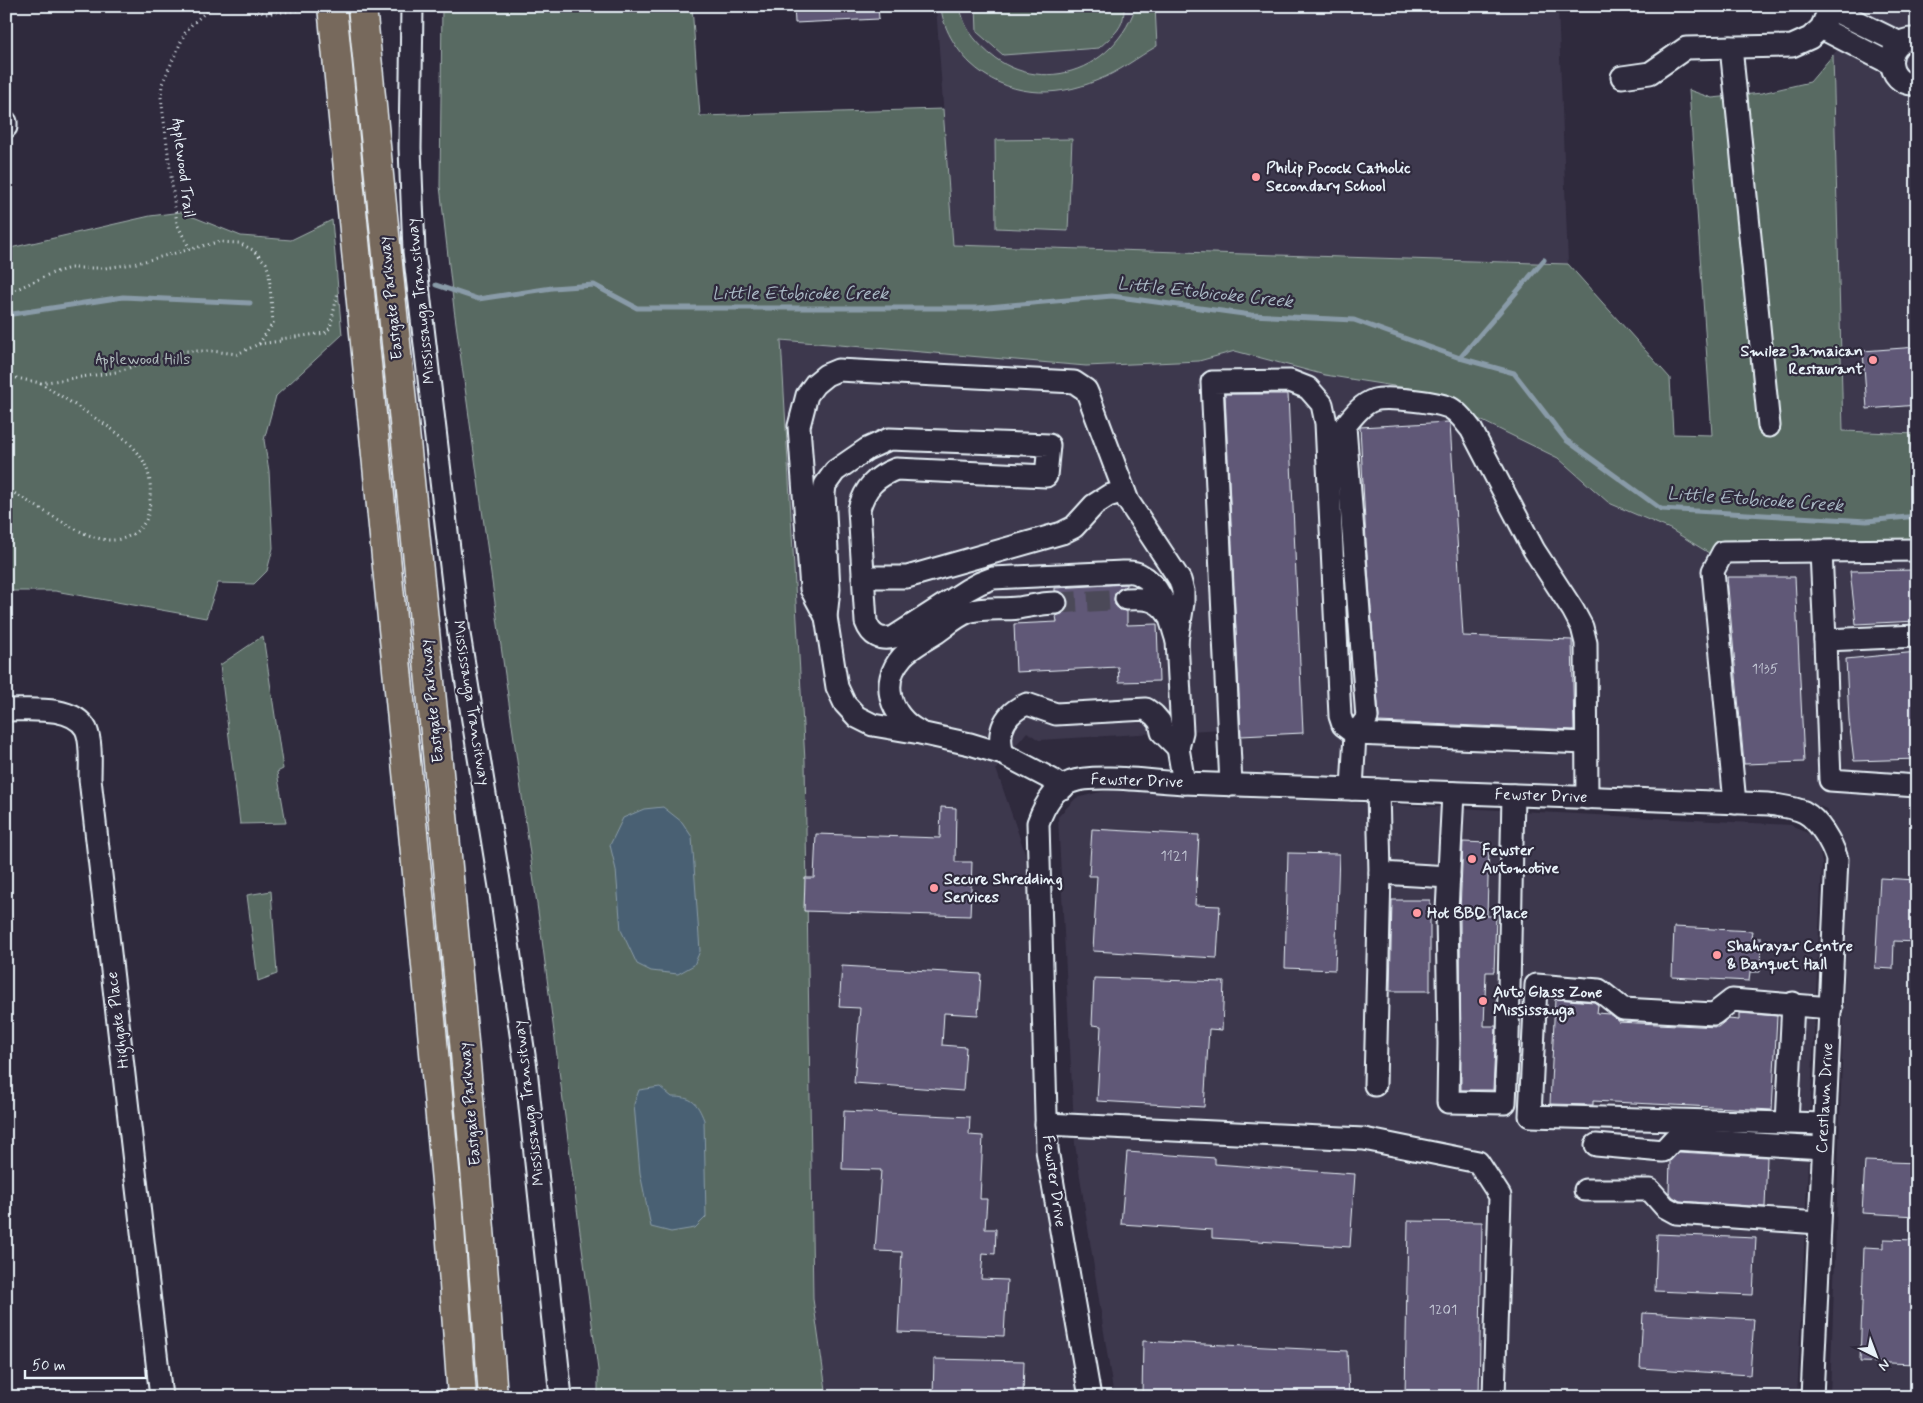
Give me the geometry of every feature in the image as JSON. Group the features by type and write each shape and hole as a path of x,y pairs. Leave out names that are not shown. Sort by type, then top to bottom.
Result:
{"main road":[{"name":"Eastgate Parkway","path":"362,6 457,956 476,1164 494,1397"},
{"name":"Eastgate Parkway","path":"322,7 425,955 449,1214 462,1397"}],"street":[{"name":"Mississauga Transitway","path":"412,6 410,148 414,251 460,634 500,887 526,1069 561,1397"},
{"path":"1622,77 1650,73 1686,48 1792,46 1810,38 1821,28 1831,8 1908,41"},
{"path":"1821,28 1891,64"},
{"path":"1908,41 1894,49 1891,64 1894,72 1902,81 1907,84 1917,84"},
{"path":"1730,47 1769,426"},
{"path":"6,122 6,127"},
{"path":"826,618 811,589 799,426 807,395 815,384 826,375 838,370 1074,382 1086,390 1090,397 1128,501 1180,580 1183,603 1177,641 1182,732 1178,748 1184,783"},
{"path":"1231,785 1212,382 1290,381 1308,388 1322,404 1326,423 1340,716 1342,725 1355,734 1586,743"},
{"path":"1352,789 1355,734 1367,718 1345,426 1362,407 1375,400 1390,399 1437,404 1451,408 1461,416 1471,429 1534,550 1582,627 1586,642 1587,798"},
{"path":"1063,788 1051,778 1003,754 970,744 873,725 857,717 845,704 837,687 826,618 829,589 824,494 825,486 835,471 867,449 889,439 1048,445 1046,476 896,469 882,474 871,483 863,495 859,510 866,622 872,633 882,638 894,637 980,583 993,578 1123,572 1138,573 1152,584 1163,599 1177,641"},
{"path":"863,577 907,577 1062,533 1074,527 1094,506 1108,496 1124,491"},
{"path":"1735,803 1713,572 1723,552 1917,550"},
{"path":"1820,551 1826,640 1830,780 1917,786"},
{"path":"920,733 907,725 897,714 891,700 890,684 894,670 902,657 969,612 1018,608 1048,603 1005,587 980,583"},
{"path":"1126,599 1146,598 1155,601 1169,615"},
{"path":"1826,640 1917,636"},
{"path":"1003,754 1000,734 1003,723 1013,711 1027,704 1056,714 1146,709 1154,714 1160,722 1162,732 1178,748"},
{"name":"Highgate Place","path":"6,710 56,711 74,716 86,729 90,752 90,779 161,1397"},
{"name":"Fewster Drive","path":"1090,1397 1047,1150 1038,823 1043,807 1053,795 1070,782 1089,778 1231,785 1769,804 1804,812"},
{"path":"1375,1084 1380,873 1378,790"},
{"path":"1453,793 1447,911 1448,1102 1505,1102 1513,795"},
{"name":"Crestlawn Drive","path":"1804,812 1820,827 1832,845 1838,859 1812,1397"},
{"path":"1380,873 1449,877"},
{"path":"1824,1124 1530,1116 1536,985 1599,990 1623,1009 1714,1014 1732,1000 1793,1003 1831,1008"},
{"path":"1787,1123 1793,1003"},
{"path":"1046,1124 1364,1139 1478,1162 1500,1196 1494,1397"},
{"path":"1596,1145 1663,1151 1674,1139 1823,1148"},
{"path":"1585,1190 1650,1190 1665,1207 1676,1212 1819,1222"}],"path":[{"name":"Applewood Trail","path":"190,249 177,224 162,84 185,33 192,24 213,6"},
{"path":"254,6 264,14 322,7"},
{"path":"6,294 50,274 70,268 105,268 132,264 218,242 239,243 262,257 269,273 273,323 259,344"},
{"path":"40,383 116,372 182,351 212,351 237,354 259,344 325,333 330,328 340,282"},
{"path":"6,377 12,376 40,383 123,436 141,456 148,471 151,486 150,503 146,519 135,533 125,539 108,540 88,535 6,489"}],"shaded area":[{"name":"Philip Pocock Catholic Secondary School","path":"936,6 1558,6 1568,264 953,245"},
{"path":"1858,6 1917,6 1917,434 1843,431 1833,55 1856,27"},
{"path":"781,340 1086,366 1199,361 1234,351 1325,375 1419,390 1558,458 1609,503 1670,529 1722,561 1917,545 1917,1397 1830,1397 1849,864 1827,809 1780,792 1232,772 1222,729 1039,740 1027,732 996,769 1025,853 1056,1264 1080,1397 827,1397 813,1299 805,761"},
{"path":"1109,790 1791,825 1817,838 1822,864 1797,1397 1114,1397 1075,1144 1058,817 1076,798"}],"green space":[{"path":"442,6 692,6 700,116 943,109 953,245 1568,264 1670,378 1673,434 1712,435 1689,90 1712,98 1762,93 1810,82 1833,55 1843,431 1917,434 1917,545 1722,561 1670,529 1609,503 1558,458 1419,390 1325,375 1235,351 1199,361 1086,366 781,340 805,761 813,1299 827,1397 598,1397 598,1370 542,940 454,309 440,186"},
{"path":"941,6 959,6 967,28 989,53 1011,67 1035,74 1060,74 1084,66 1105,53 1123,32 1136,6 1155,6 1157,46 1098,80 1064,90 1048,92 1031,91 999,83 970,63 947,30"},
{"path":"976,6 1124,6 1124,14 1118,30 1099,48 1003,55 977,32"},
{"path":"1072,139 1068,231 996,228 995,140"},
{"name":"Applewood Hills","path":"181,212 241,236 291,240 332,220 342,335 276,396 264,440 269,471 273,548 267,571 254,584 218,583 206,618 55,591 7,591 6,249 150,216"},
{"path":"263,636 283,769 277,772 286,823 240,824 220,665"},
{"path":"271,891 277,974 258,981 247,895"}],"water":[{"path":"663,807 682,822 692,837 700,951 694,965 678,974 651,971 637,964 621,930 616,870 610,845 623,818 644,809"},
{"path":"660,1087 672,1097 684,1098 693,1102 704,1120 706,1217 695,1228 671,1232 651,1227 640,1173 634,1104 639,1090"}],"building":[{"path":"794,6 878,6 879,19 795,23"},
{"path":"1917,347 1917,405 1867,409 1863,351"},
{"path":"1225,394 1288,394 1303,733 1241,736"},
{"path":"1448,422 1450,424 1463,636 1572,640 1574,730 1378,722 1360,427"},
{"path":"1917,570 1917,621 1856,624 1850,571"},
{"path":"1727,577 1795,577 1804,762 1744,764"},
{"path":"1126,584 1115,594 1115,605 1120,610 1127,611 1127,625 1157,624 1159,681 1119,682 1118,667 1016,672 1014,624 1057,622 1056,616 1062,614 1067,609 1068,602 1066,596 1061,592 1055,591 1055,588"},
{"path":"1917,652 1917,759 1854,761 1849,720 1846,659"},
{"path":"941,807 956,808 955,862 972,862 970,916 804,911 805,878 814,878 816,834 940,838"},
{"path":"1092,829 1199,835 1195,905 1220,906 1217,958 1093,951 1097,876 1089,876"},
{"path":"1463,842 1489,843 1487,916 1496,916 1494,972 1486,972 1484,1026 1496,1026 1493,1090 1461,1090 1460,911"},
{"path":"1288,853 1339,854 1335,970 1285,968"},
{"path":"1880,878 1917,880 1917,942 1894,941 1893,969 1875,968"},
{"path":"1392,900 1430,900 1430,991 1390,991"},
{"name":"Shahrayar Centre & Banquet Hall","path":"1674,927 1752,931 1751,938 1761,938 1760,972 1750,972 1749,981 1672,977"},
{"path":"842,966 981,974 978,1015 944,1013 942,1045 966,1047 963,1091 854,1083 860,1008 839,1007"},
{"path":"1094,978 1224,982 1222,1030 1209,1029 1204,1107 1097,1101 1101,1026 1092,1025"},
{"path":"1555,999 1594,1002 1598,1005 1597,1013 1609,1014 1618,1022 1718,1027 1728,1019 1739,1020 1739,1013 1777,1016 1772,1110 1593,1101 1593,1105 1550,1104"},
{"path":"844,1111 970,1117 969,1135 983,1136 980,1199 987,1199 985,1229 996,1229 995,1254 983,1253 981,1279 1007,1280 1004,1336 898,1332 902,1252 875,1251 881,1170 842,1169"},
{"path":"1127,1152 1215,1158 1215,1164 1355,1174 1350,1247 1212,1238 1212,1230 1121,1224"},
{"path":"1679,1152 1767,1157 1765,1207 1680,1201 1673,1197 1669,1192 1670,1161"},
{"path":"1865,1161 1917,1163 1917,1216 1862,1213"},
{"path":"1408,1221 1482,1222 1479,1397 1405,1397"},
{"path":"1657,1234 1756,1238 1753,1295 1655,1291"},
{"path":"1884,1239 1917,1240 1917,1364 1860,1362 1864,1247 1884,1248"},
{"path":"1643,1313 1754,1319 1750,1375 1640,1368"},
{"path":"1143,1341 1347,1351 1349,1397 1142,1397"},
{"path":"934,1359 1024,1361 1023,1397 933,1397"}],"waterway":[{"path":"1460,358 1544,260"},
{"name":"Little Etobicoke Creek","path":"436,285 478,299 552,288 594,285 637,308 977,308 1112,296 1251,315 1354,320 1460,358 1514,373 1566,440 1661,509 1867,521 1917,516"},
{"name":"Little Etobicoke Creek","path":"6,315 123,297 250,303"}],"tunnel":[{"path":"1056,603 1126,599"}],"place":[{"name":"Philip Pocock Catholic Secondary School","path":"1256,177"},
{"name":"Smilez Jamaican Restaurant","path":"1873,360"},
{"name":"Fewster Automotive","path":"1472,859"},
{"name":"Secure Shredding Services","path":"934,888"},
{"name":"Hot BBQ Place","path":"1417,913"},
{"name":"Shahrayar Centre & Banquet Hall","path":"1717,955"},
{"name":"Auto Glass Zone Mississauga","path":"1483,1001"}]}
